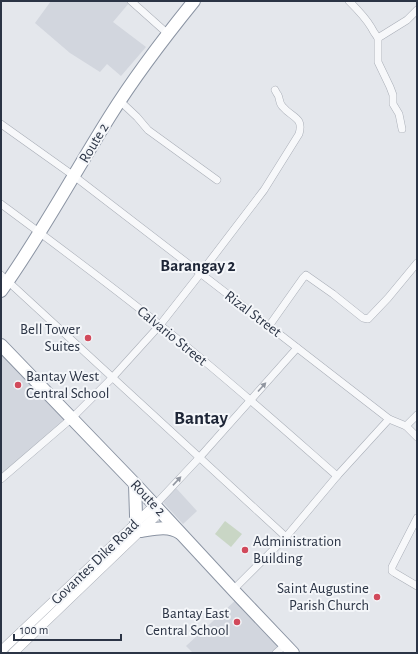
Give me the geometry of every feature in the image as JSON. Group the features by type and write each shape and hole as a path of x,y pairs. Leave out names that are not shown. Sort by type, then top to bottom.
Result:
{"highway":[{"name":"Route 2","path":"1,291 5,278 40,233 120,101 136,77 194,1"},
{"name":"Route 2","path":"1,345 158,508 289,649"},
{"path":"135,484 138,528 167,528 175,530 183,535"}],"main road":[{"name":"Govantes Dike Road","path":"13,653 43,618 158,508"},
{"name":"Govantes Dike Road","path":"1,651 43,618"}],"street":[{"path":"131,1 168,34"},
{"path":"349,1 371,26 374,34 378,38 378,62 392,91 393,104 399,114 402,129"},
{"path":"378,38 407,20 417,10"},
{"path":"1,479 72,418 112,378 160,325 264,190 300,134 301,128 300,123 294,116 280,104 279,96 275,90"},
{"path":"120,101 148,130 217,180"},
{"name":"Rizal Street","path":"1,124 74,176 389,420 406,426"},
{"name":"Calvario Street","path":"1,204 160,325 250,400 337,476"},
{"path":"269,326 306,275 363,318 368,319 388,298 417,263"},
{"path":"5,278 286,537"},
{"path":"158,508 199,458 297,348"},
{"path":"417,415 406,426 417,437"},
{"path":"233,590 286,537 337,476 389,420"},
{"path":"417,518 392,567 392,571 417,586"},
{"path":"276,653 289,649"}],"shaded area":[{"path":"51,1 126,1 129,3 113,22 146,47 121,76 107,64 100,72 70,53 35,23"},
{"name":"Bantay West Central School","path":"1,350 70,421 1,483"},
{"path":"176,488 197,511 183,524 162,501"},
{"name":"Bantay East Central School","path":"238,598 286,648 280,653 193,653 186,646"}],"green space":[{"path":"225,521 242,534 231,547 215,534"}],"place":[{"name":"Bell Tower Suites","path":"88,338"},
{"name":"Bantay West Central School","path":"18,385"},
{"name":"Administration Building","path":"245,550"},
{"name":"Saint Augustine Parish Church","path":"377,597"},
{"name":"Bantay East Central School","path":"237,622"}],"district":[{"name":"Barangay 2","path":"198,265"},
{"name":"Bantay","path":"201,418"}]}
